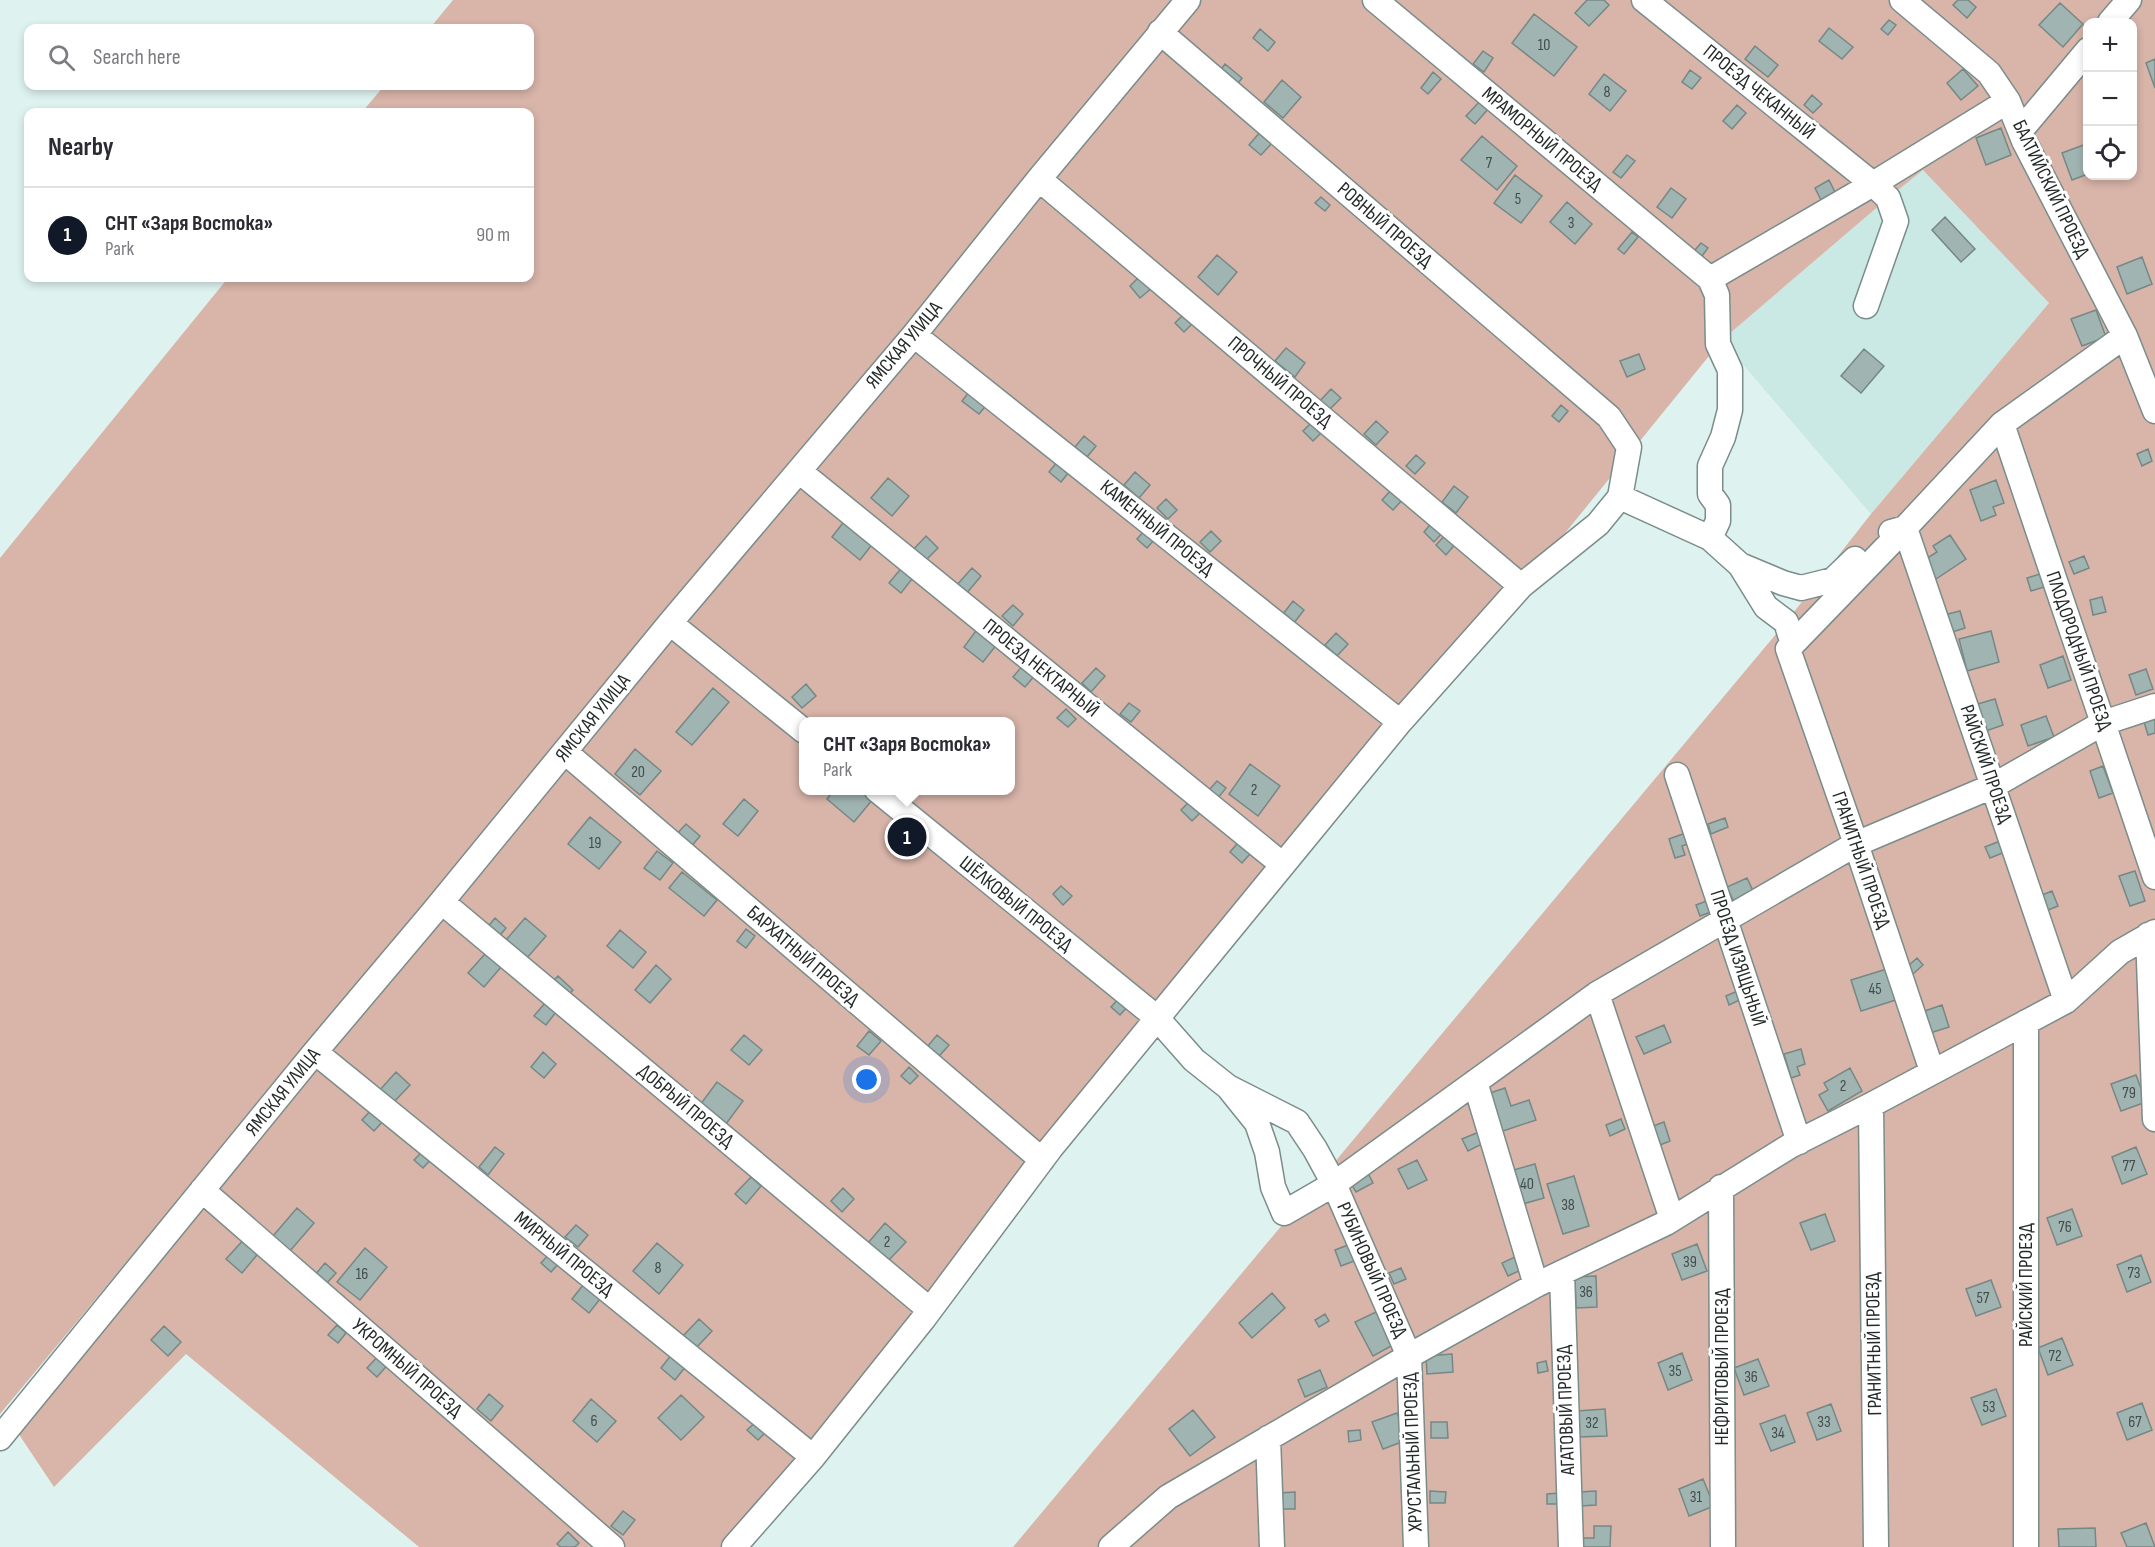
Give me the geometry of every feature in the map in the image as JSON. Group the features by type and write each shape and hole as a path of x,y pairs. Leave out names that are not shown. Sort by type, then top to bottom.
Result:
{"street":[{"name":"ЯМСКАЯ УЛИЦА","path":"0,1438 315,1052 442,902 670,623 914,335 1039,179 1188,0"},
{"name":"МРАМОРНЫЙ ПРОЕЗД","path":"1375,0 1710,279"},
{"name":"ПРОЕЗД ЧЕКАННЫЙ","path":"1644,0 1873,184 1887,198 1896,221 1866,306"},
{"name":"БАЛТИЙСКИЙ ПРОЕЗД","path":"1902,0 1989,73 2008,101 2024,141 2125,336 2155,409"},
{"path":"2113,18 2129,0"},
{"name":"РОВНЫЙ ПРОЕЗД","path":"1160,32 1609,417 1629,447 1620,497"},
{"path":"2021,130 2083,56"},
{"path":"1710,538 1718,521 1718,505 1710,495 1710,466 1723,437 1730,410 1730,370 1718,344 1717,295 1710,279 1873,184 2008,101"},
{"name":"ПРОЧНЫЙ ПРОЕЗД","path":"1039,179 1521,586"},
{"name":"КАМЕННЫЙ ПРОЕЗД","path":"914,335 1400,722"},
{"path":"1790,646 2002,424 2125,336"},
{"name":"ПЛОДОРОДНЫЙ ПРОЕЗД","path":"2002,424 2155,877"},
{"name":"ПРОЕЗД НЕКТАРНЫЙ","path":"799,471 1283,865"},
{"path":"734,1547 813,1457 930,1310 1042,1160 1156,1017 1400,722 1521,586 1598,524 1620,497 1710,538 1740,565 1801,588 1833,580 1881,534 1905,528"},
{"name":"РАЙСКИЙ ПРОЕЗД","path":"1905,528 2066,1001"},
{"name":"ГРАНИТНЫЙ ПРОЕЗД","path":"1740,565 1766,607 1786,622 1790,646 1932,1071"},
{"path":"670,623 799,727"},
{"path":"1228,1087 1257,1123 1267,1152 1273,1186 1284,1213 1334,1184 1597,994 1856,844 1993,786 2103,723 2155,706"},
{"name":"БАРХАТНЫЙ ПРОЕЗД","path":"565,752 1042,1160"},
{"name":"ПРОЕЗД ИЗЯЩЬНЫЙ","path":"1677,775 1799,1142"},
{"name":"ШЁЛКОВЫЙ ПРОЕЗД","path":"883,795 1156,1017 1194,1060 1228,1087"},
{"name":"ДОБРЫЙ ПРОЕЗД","path":"442,902 930,1310"},
{"path":"1118,1544 1168,1497 1268,1438 1536,1286 1672,1219 1799,1142 2066,1001 2120,952 2152,934 2155,1119"},
{"path":"1597,994 1672,1219"},
{"name":"РАЙСКИЙ ПРОЕЗД","path":"2026,1022 2026,1547"},
{"name":"МИРНЫЙ ПРОЕЗД","path":"315,1052 813,1457"},
{"path":"1475,1082 1536,1286"},
{"name":"РУБИНОВЫЙ ПРОЕЗД","path":"1228,1087 1297,1122 1334,1184 1409,1356"},
{"name":"ГРАНИТНЫЙ ПРОЕЗД","path":"1871,1105 1876,1547"},
{"name":"НЕФРИТОВЫЙ ПРОЕЗД","path":"1722,1187 1723,1547"},
{"name":"УКРОМНЫЙ ПРОЕЗД","path":"202,1190 612,1547"},
{"name":"АГАТОВЫЙ ПРОЕЗД","path":"1562,1274 1571,1547"},
{"name":"ХРУСТАЛЬНЫЙ ПРОЕЗД","path":"1409,1356 1416,1547"},
{"path":"1268,1438 1272,1547"}],"shaded area":[{"path":"453,0 1177,0 0,1414 0,558 225,282 534,282 534,108 365,108 381,90 534,90 534,24 433,24"},
{"path":"1188,0 2155,0 2155,1547 1013,1547 1786,622 1871,514 2049,303 1923,170 1722,340 741,1547 419,1547 186,1354 54,1487 12,1424"},
{"path":"1923,170 2049,303 1871,514 1722,340"}],"building":[{"path":"1587,0 1604,0 1609,5 1589,26 1575,13"},
{"path":"1958,0 1968,0 1976,7 1967,18 1953,5"},
{"path":"2060,3 2083,24 2063,47 2039,25"},
{"path":"1534,14 1577,47 1554,76 1512,43"},
{"path":"1889,20 1896,25 1888,35 1881,29"},
{"path":"1829,28 1853,47 1842,59 1819,41"},
{"path":"1260,29 1275,42 1268,51 1253,38"},
{"path":"1755,46 1778,65 1768,77 1745,59"},
{"path":"1483,51 1493,58 1484,72 1473,64"},
{"path":"2155,59 2155,88 2146,63"},
{"path":"1225,64 1242,78 1236,86 1219,72"},
{"path":"1963,69 1978,86 1961,100 1947,83"},
{"path":"1690,70 1701,78 1692,89 1682,82"},
{"path":"1433,72 1441,79 1428,94 1421,88"},
{"path":"1604,74 1626,91 1610,111 1589,94"},
{"path":"1282,80 1301,97 1283,118 1264,102"},
{"path":"1812,95 1822,104 1813,113 1804,105"},
{"path":"1481,100 1489,108 1475,124 1466,116"},
{"path":"1737,105 1746,113 1732,129 1723,121"},
{"path":"2001,128 2011,155 1986,165 1976,138"},
{"path":"1261,131 1273,142 1261,155 1249,145"},
{"path":"1482,136 1517,166 1497,190 1461,160"},
{"path":"2083,145 2083,176 2072,180 2062,153"},
{"path":"1627,155 1635,161 1621,178 1613,172"},
{"path":"1515,175 1542,196 1521,223 1494,203"},
{"path":"1829,180 1838,198 1824,206 1815,188"},
{"path":"1671,188 1686,199 1672,218 1657,207"},
{"path":"1321,197 1330,205 1325,211 1315,203"},
{"path":"1567,202 1592,224 1575,244 1550,222"},
{"path":"1945,217 1975,249 1961,262 1932,230"},
{"path":"1632,232 1638,237 1624,254 1618,249"},
{"path":"1701,243 1708,248 1696,264 1688,258"},
{"path":"1217,255 1237,272 1218,295 1198,277"},
{"path":"2142,257 2152,284 2127,294 2117,267"},
{"path":"1141,275 1153,287 1140,298 1130,286"},
{"path":"2096,310 2106,337 2082,346 2071,319"},
{"path":"1185,313 1194,322 1184,332 1175,323"},
{"path":"1286,348 1305,363 1295,377 1275,361"},
{"path":"1864,349 1884,366 1861,393 1841,376"},
{"path":"1639,354 1645,369 1627,377 1620,361"},
{"path":"972,388 989,402 979,414 962,401"},
{"path":"1331,389 1341,398 1329,410 1319,402"},
{"path":"1561,405 1568,411 1559,422 1552,416"},
{"path":"1313,421 1323,431 1313,441 1303,431"},
{"path":"1376,421 1388,432 1376,445 1364,434"},
{"path":"1084,436 1096,446 1087,457 1075,447"},
{"path":"2148,449 2152,461 2142,466 2137,454"},
{"path":"1416,455 1425,463 1415,474 1406,466"},
{"path":"1057,462 1069,472 1061,482 1049,472"},
{"path":"1135,472 1150,485 1139,498 1124,485"},
{"path":"888,478 909,496 892,516 871,498"},
{"path":"1996,480 2004,503 1993,507 1996,515 1981,521 1970,490"},
{"path":"1454,486 1468,497 1456,513 1442,502"},
{"path":"1393,488 1404,498 1393,510 1382,500"},
{"path":"1166,499 1177,510 1168,519 1157,508"},
{"path":"846,519 874,542 860,560 832,537"},
{"path":"1433,521 1444,531 1434,542 1424,532"},
{"path":"1145,530 1155,539 1147,548 1137,539"},
{"path":"1211,531 1221,541 1210,552 1200,542"},
{"path":"1447,533 1457,542 1446,555 1436,545"},
{"path":"1950,535 1966,559 1936,579 1924,560 1937,552 1933,546"},
{"path":"926,536 938,548 925,561 913,550"},
{"path":"2084,556 2089,568 2074,574 2069,562"},
{"path":"904,565 916,574 901,593 889,583"},
{"path":"972,568 981,576 966,594 956,586"},
{"path":"2040,574 2044,587 2031,591 2027,578"},
{"path":"2102,597 2106,612 2093,615 2090,600"},
{"path":"1293,601 1304,610 1294,623 1283,614"},
{"path":"1013,605 1023,614 1013,626 1002,616"},
{"path":"1960,611 1965,628 1949,633 1944,615"},
{"path":"978,628 997,644 983,662 964,647"},
{"path":"1991,631 1999,662 1967,671 1959,639"},
{"path":"1336,633 1348,644 1337,656 1325,645"},
{"path":"2063,656 2071,680 2048,688 2040,665"},
{"path":"1024,664 1036,674 1025,687 1013,677"},
{"path":"1096,668 1105,676 1091,692 1082,683"},
{"path":"2146,669 2153,689 2136,695 2129,675"},
{"path":"806,684 816,696 802,708 792,697"},
{"path":"713,688 729,702 692,745 676,732"},
{"path":"1995,699 2003,725 1983,732 1974,705"},
{"path":"1129,703 1140,711 1131,722 1120,714"},
{"path":"1066,709 1076,719 1068,727 1057,718"},
{"path":"2046,716 2054,737 2028,746 2021,725"},
{"path":"2155,718 2155,733 2148,735 2144,722"},
{"path":"635,749 661,771 640,795 615,774"},
{"path":"1250,764 1280,786 1258,816 1229,794"},
{"path":"2103,766 2113,793 2099,798 2090,771"},
{"path":"1217,781 1226,788 1218,798 1209,790"},
{"path":"830,795 869,795 873,799 854,822 827,799"},
{"path":"744,799 758,811 738,836 723,824"},
{"path":"1191,800 1203,810 1192,821 1181,810"},
{"path":"590,817 621,842 599,869 568,844"},
{"path":"1725,818 1728,827 1711,834 1708,824"},
{"path":"686,824 700,836 690,848 675,836"},
{"path":"1691,831 1694,842 1682,846 1685,855 1675,858 1669,839"},
{"path":"1243,837 1256,847 1242,863 1230,852"},
{"path":"2000,841 2005,852 1990,858 1985,847"},
{"path":"657,851 673,863 660,880 644,868"},
{"path":"2135,871 2145,901 2130,906 2119,876"},
{"path":"682,872 717,900 704,916 669,888"},
{"path":"1747,878 1754,893 1734,902 1727,887"},
{"path":"1061,886 1072,896 1063,905 1053,894"},
{"path":"2052,891 2058,906 2043,912 2037,897"},
{"path":"1712,899 1716,910 1700,916 1696,905"},
{"path":"495,918 506,928 497,939 486,929"},
{"path":"525,918 546,936 527,958 506,940"},
{"path":"746,929 755,936 746,948 737,941"},
{"path":"620,930 646,952 633,968 607,946"},
{"path":"485,954 501,967 484,987 468,973"},
{"path":"1917,958 1923,965 1913,974 1907,967"},
{"path":"656,965 671,979 650,1003 635,990"},
{"path":"1890,968 1899,999 1861,1011 1851,980"},
{"path":"558,976 573,990 565,999 549,985"},
{"path":"1740,990 1744,998 1729,1005 1726,996"},
{"path":"1120,997 1129,1005 1120,1015 1111,1007"},
{"path":"545,1003 556,1012 546,1025 534,1016"},
{"path":"1942,1005 1949,1027 1927,1034 1919,1013"},
{"path":"1664,1025 1671,1042 1644,1054 1636,1037"},
{"path":"869,1031 881,1041 869,1055 857,1046"},
{"path":"744,1035 762,1050 749,1065 731,1050"},
{"path":"937,1035 949,1045 934,1062 923,1052"},
{"path":"1801,1049 1805,1064 1797,1067 1800,1075 1791,1078 1784,1054"},
{"path":"543,1052 556,1064 544,1078 531,1067"},
{"path":"909,1067 918,1076 910,1084 901,1076"},
{"path":"1850,1068 1862,1091 1828,1111 1819,1095 1828,1090 1824,1083"},
{"path":"396,1072 410,1085 392,1104 379,1091"},
{"path":"2136,1075 2146,1102 2121,1111 2111,1084"},
{"path":"717,1082 743,1101 726,1124 700,1105"},
{"path":"1505,1088 1511,1106 1529,1100 1536,1120 1497,1133 1484,1095"},
{"path":"372,1109 384,1120 374,1131 362,1120"},
{"path":"1621,1119 1625,1129 1610,1136 1606,1125"},
{"path":"1664,1122 1670,1141 1655,1147 1648,1128"},
{"path":"1479,1132 1484,1143 1468,1151 1462,1139"},
{"path":"495,1147 504,1154 488,1175 479,1167"},
{"path":"2136,1147 2147,1174 2122,1184 2112,1157"},
{"path":"426,1148 434,1156 423,1168 414,1160"},
{"path":"1417,1160 1427,1180 1408,1189 1398,1169"},
{"path":"1535,1164 1544,1198 1519,1205 1510,1171"},
{"path":"1367,1171 1373,1183 1356,1192 1349,1180"},
{"path":"1574,1176 1589,1226 1563,1234 1547,1184"},
{"path":"751,1177 761,1186 746,1204 735,1194"},
{"path":"843,1188 854,1199 842,1212 831,1201"},
{"path":"297,1208 314,1223 290,1251 273,1236"},
{"path":"2072,1209 2082,1236 2057,1245 2047,1218"},
{"path":"1825,1214 1835,1241 1811,1250 1800,1223"},
{"path":"885,1223 906,1242 888,1261 868,1243"},
{"path":"576,1225 588,1235 578,1247 565,1237"},
{"path":"246,1237 261,1250 242,1273 226,1259"},
{"path":"1356,1242 1362,1258 1341,1266 1335,1250"},
{"path":"657,1243 683,1265 659,1294 633,1271"},
{"path":"1697,1244 1707,1271 1682,1280 1672,1254"},
{"path":"365,1248 387,1267 360,1300 337,1282"},
{"path":"552,1251 562,1260 551,1272 541,1263"},
{"path":"1519,1255 1525,1268 1508,1276 1502,1263"},
{"path":"2141,1255 2151,1282 2127,1292 2117,1265"},
{"path":"325,1263 336,1273 326,1284 315,1275"},
{"path":"1401,1268 1406,1279 1394,1284 1389,1273"},
{"path":"1596,1276 1597,1307 1576,1308 1575,1277"},
{"path":"587,1280 604,1294 589,1313 572,1299"},
{"path":"1991,1280 2001,1307 1976,1316 1966,1289"},
{"path":"1272,1293 1285,1308 1252,1338 1239,1323"},
{"path":"1378,1311 1395,1344 1373,1356 1355,1322"},
{"path":"1325,1314 1329,1321 1319,1327 1315,1320"},
{"path":"699,1319 712,1331 696,1348 683,1336"},
{"path":"337,1325 346,1333 338,1343 328,1335"},
{"path":"164,1326 181,1342 168,1356 151,1340"},
{"path":"2062,1338 2073,1365 2048,1375 2038,1348"},
{"path":"1682,1353 1692,1380 1668,1390 1658,1363"},
{"path":"380,1354 390,1362 377,1377 367,1368"},
{"path":"672,1354 686,1366 675,1380 661,1368"},
{"path":"1452,1354 1453,1372 1427,1374 1426,1356"},
{"path":"1758,1359 1769,1386 1744,1395 1734,1368"},
{"path":"1546,1361 1548,1371 1538,1373 1537,1363"},
{"path":"1320,1370 1327,1387 1305,1397 1298,1380"},
{"path":"1996,1389 2006,1416 1982,1425 1971,1398"},
{"path":"489,1394 503,1406 491,1421 477,1409"},
{"path":"681,1395 704,1417 681,1440 658,1418"},
{"path":"591,1399 616,1421 597,1442 573,1421"},
{"path":"2142,1403 2152,1430 2127,1440 2117,1413"},
{"path":"1831,1404 1841,1431 1817,1440 1807,1413"},
{"path":"1605,1409 1607,1436 1578,1437 1577,1411"},
{"path":"1193,1410 1215,1437 1190,1456 1169,1429"},
{"path":"1397,1413 1407,1440 1383,1449 1372,1422"},
{"path":"1785,1415 1795,1442 1771,1451 1760,1424"},
{"path":"758,1420 768,1430 758,1440 747,1430"},
{"path":"1431,1422 1447,1422 1448,1438 1431,1438"},
{"path":"1360,1430 1361,1440 1349,1442 1348,1431"},
{"path":"1703,1479 1714,1506 1689,1516 1679,1489"},
{"path":"1430,1491 1446,1492 1445,1503 1430,1503"},
{"path":"1596,1491 1596,1505 1580,1506 1579,1492"},
{"path":"1295,1492 1295,1509 1279,1509 1278,1493"},
{"path":"1560,1493 1560,1504 1547,1504 1547,1494"},
{"path":"623,1511 635,1520 623,1535 611,1526"},
{"path":"2146,1523 2155,1547 2127,1547 2121,1533"},
{"path":"1594,1526 1611,1526 1610,1547 1581,1547 1581,1538 1594,1538"},
{"path":"2095,1528 2096,1547 2059,1547 2058,1529"},
{"path":"568,1532 579,1543 575,1547 561,1547 557,1544"}],"place":[{"name":"СНТ «Заря Востока»","path":"907,837"}]}
